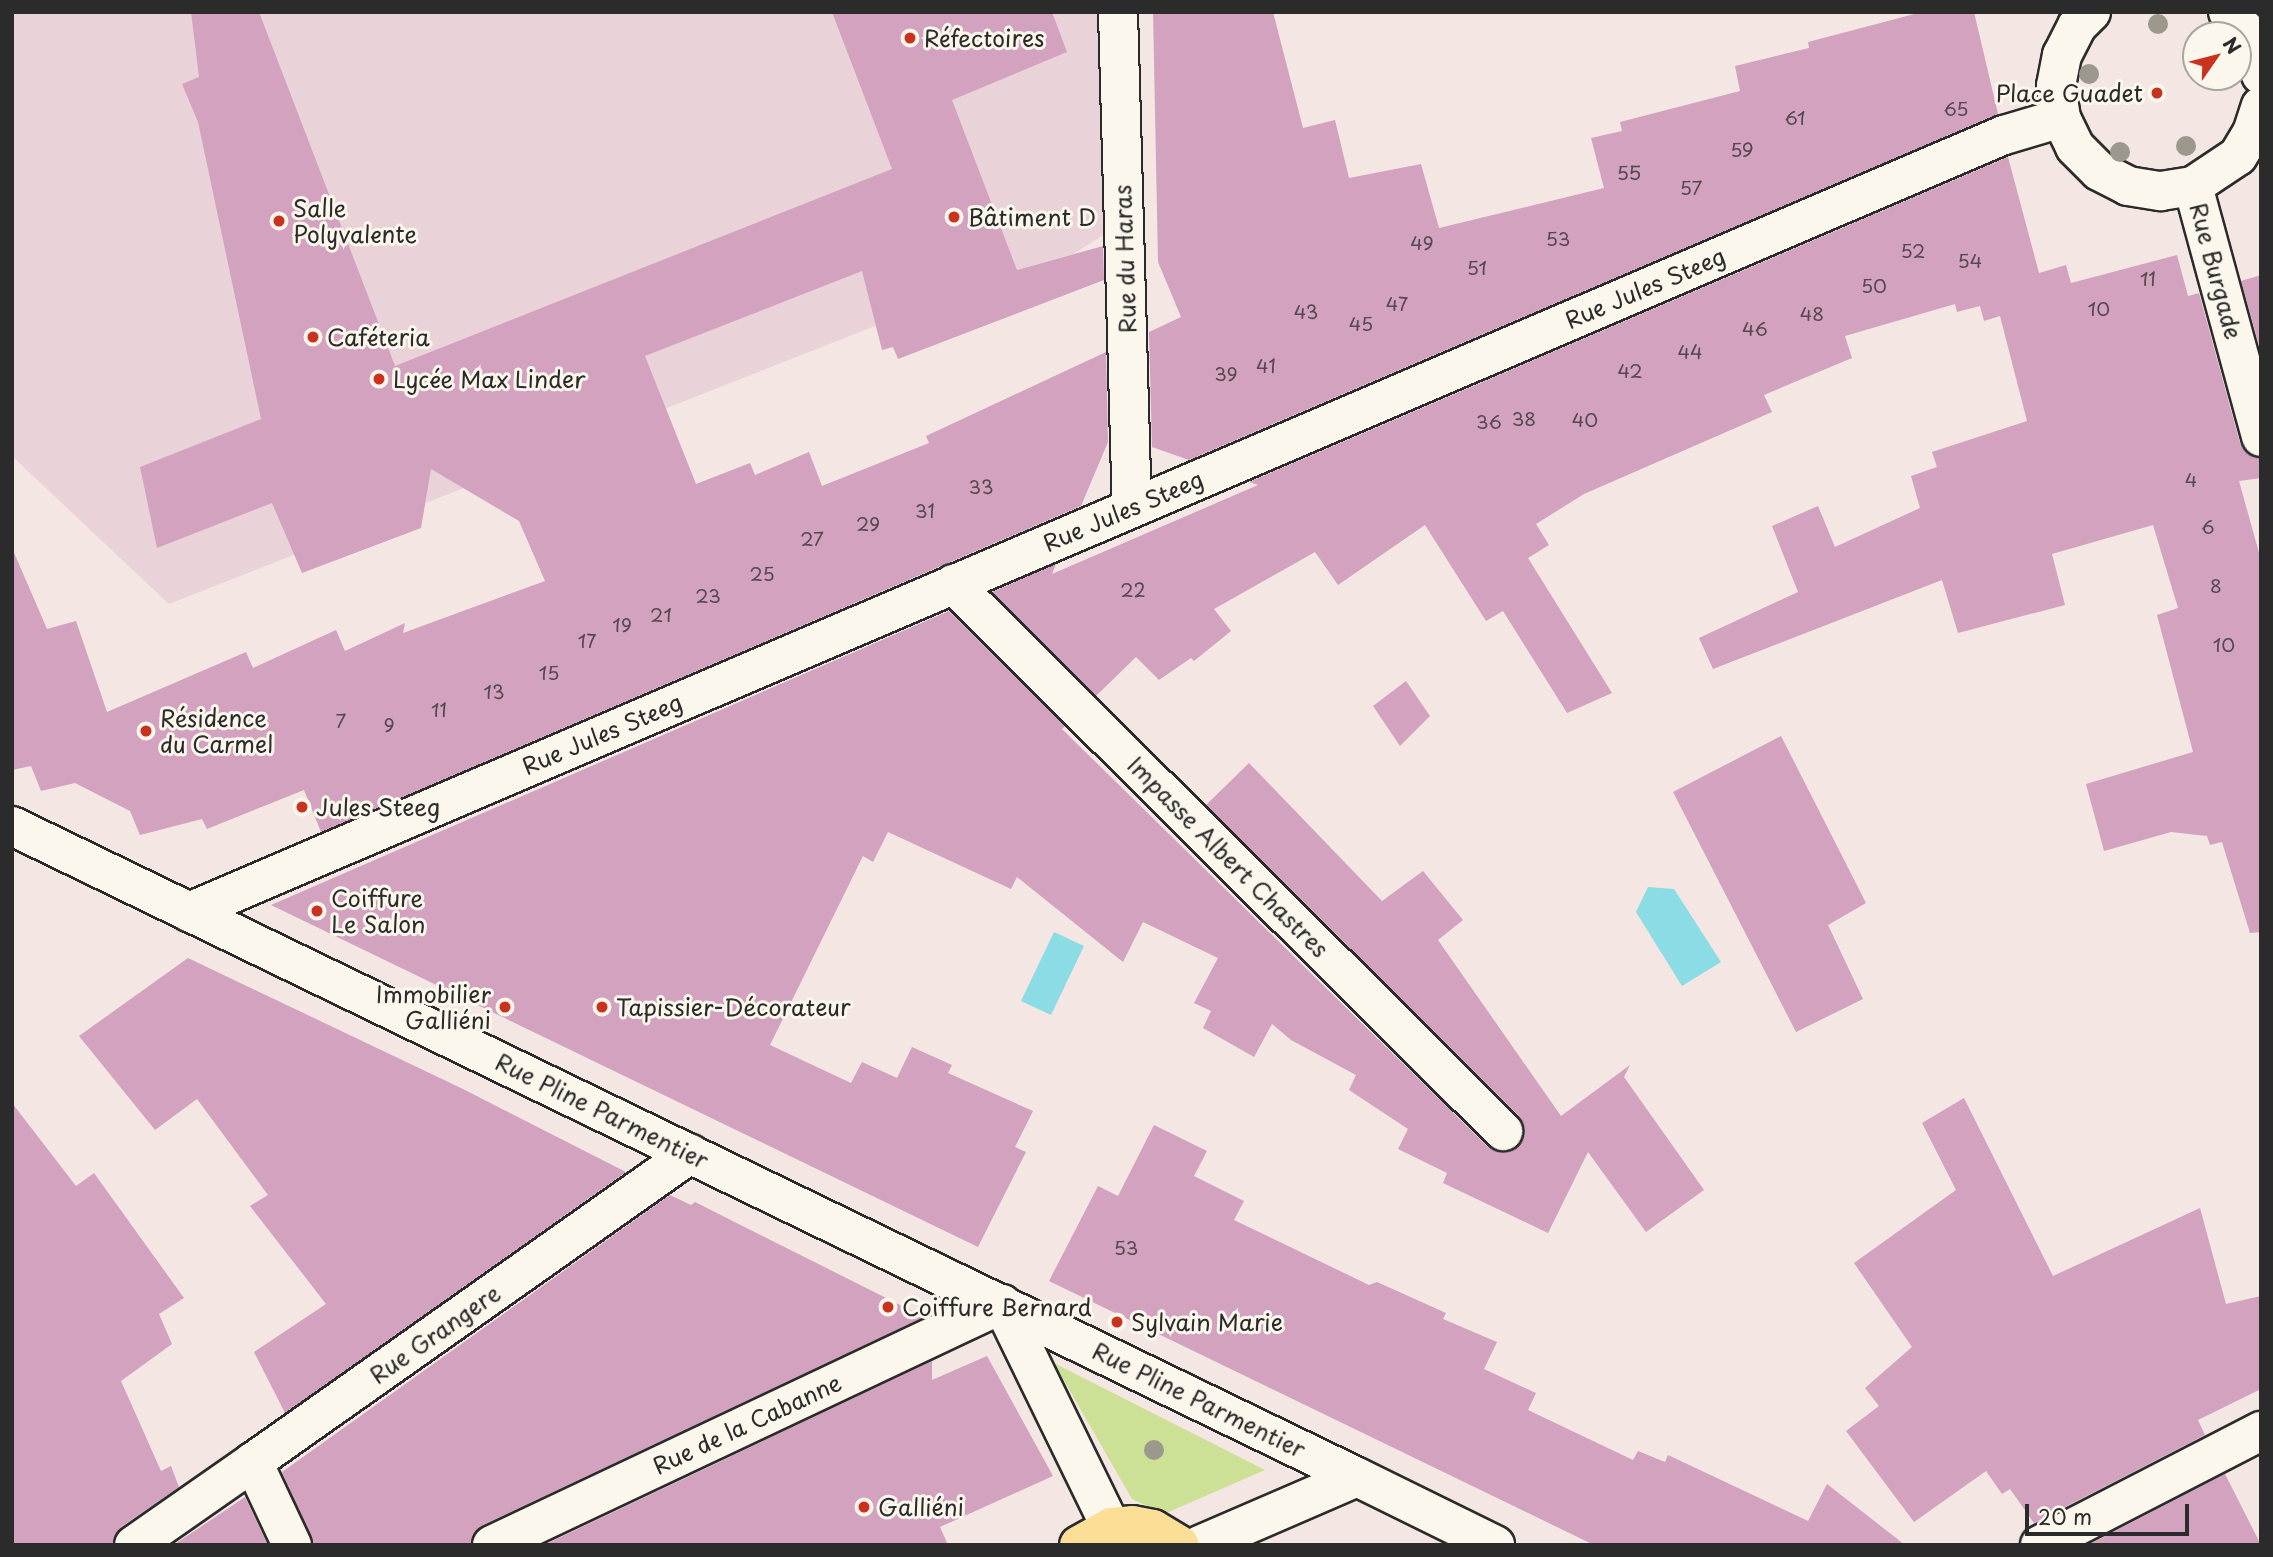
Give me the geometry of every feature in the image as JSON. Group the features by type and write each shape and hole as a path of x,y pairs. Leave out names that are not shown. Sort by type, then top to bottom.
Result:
{"main road":[{"path":"1095,1536 1153,1529 1180,1545"}],"street":[{"name":"Rue du Haras","path":"1118,12 1132,506"},
{"path":"2091,12 2077,26 2062,55 2056,86 2061,118 2076,147 2108,176 2128,186 2161,191 2193,186 2238,156 2252,133 2261,106"},
{"path":"2252,50 2261,75"},
{"name":"Rue Jules Steeg","path":"190,912 1132,506 2004,135 2061,118"},
{"name":"Rue Burgade","path":"2193,186 2261,437"},
{"name":"Impasse Albert Chastres","path":"953,584 1503,1131"},
{"name":"Rue Pline Parmentier","path":"12,826 1495,1545"},
{"name":"Rue Grangere","path":"134,1545 690,1154"},
{"path":"1002,1304 1095,1536"},
{"name":"Rue de la Cabanne","path":"492,1545 1002,1304"},
{"path":"2040,1545 2261,1431"},
{"path":"253,1462 292,1545"},
{"path":"1200,1545 1357,1477"}],"shaded area":[{"name":"Lycée Max Linder","path":"12,12 1100,12 1105,234 1073,254 1017,270 169,604 12,456"}],"green space":[{"path":"1054,1363 1265,1470 1164,1514 1132,1499"}],"water":[{"path":"1648,887 1674,889 1721,962 1682,986 1636,912"},
{"path":"1054,932 1084,946 1051,1015 1021,1001"}],"building":[{"path":"191,12 259,12 395,366 892,169 832,12 1052,12 1067,52 952,100 1017,270 1103,246 1104,280 898,359 893,347 882,350 862,271 645,356 696,484 750,463 755,475 809,452 822,486 929,443 926,436 1106,352 1108,442 1081,506 321,832 304,790 207,829 202,819 140,835 130,811 75,783 41,791 31,766 12,770 12,548 47,629 76,621 107,712 246,652 253,668 336,630 345,651 405,623 403,633 545,581 519,521 431,469 421,528 302,573 272,503 157,548 140,467 261,419 198,122 182,84 199,77"},
{"path":"1153,12 1273,12 1303,128 1335,120 1349,178 1421,164 1439,228 1604,188 1591,138 1622,131 1620,122 1740,91 1735,66 1809,48 1808,42 1922,12 1974,12 1998,114 1189,460 1152,447 1149,332 1181,317 1158,262"},
{"path":"2008,157 2039,273 2066,265 2071,283 2177,255 2188,296 2199,293 2240,443 2246,453 2261,458 2261,478 2239,481 2261,560 2261,932 2250,933 2222,842 2210,845 2207,836 2171,832 2104,851 2086,784 2193,752 2157,615 2178,608 2153,525 2052,554 2065,605 1958,633 1942,580 1713,669 1699,638 1798,592 1772,526 1818,506 1835,547 1920,508 1911,476 1937,467 1932,452 2027,421 2000,316 1984,321 1980,306 1957,312 1955,304 1845,336 1852,358 1764,395 1772,412 1584,494 1536,524 1549,545 1528,558 1612,693 1567,713 1503,611 1486,621 1425,525 1338,585 1315,552 1214,609 1231,631 1194,661 1191,658 1159,680 1136,657 1096,696 992,592 1056,564 1052,574 1258,485 1249,482"},
{"path":"2261,275 2261,352 2241,281"},
{"path":"949,611 1065,726 1062,729 1488,1147 1508,1152 1519,1146 1524,1126 1518,1115 1206,805 1249,763 1382,901 1423,871 1463,920 1438,940 1561,1116 1630,1065 1624,1077 1704,1190 1646,1232 1588,1152 1548,1233 1443,1183 1447,1173 1398,1149 1408,1129 1349,1090 1356,1075 1291,1040 1272,1024 1254,1057 1203,1028 1211,1011 1194,1003 1218,958 1143,922 1123,962 1017,877 1011,889 888,832 873,862 863,856 770,1045 851,1083 862,1062 897,1078 912,1047 952,1065 948,1073 1033,1111 1015,1147 1026,1152 978,1247 271,905"},
{"path":"1406,681 1430,716 1400,746 1373,706"},
{"path":"1781,736 1866,903 1828,925 1863,999 1796,1032 1673,792"},
{"path":"188,958 463,1089 626,1172 285,1413 254,1352 326,1304 250,1206 268,1195 197,1099 155,1130 79,1036"},
{"path":"1964,1098 2053,1276 2200,1208 2226,1304 2261,1296 2261,1389 2198,1420 2205,1435 2034,1523 2010,1489 2002,1494 1986,1471 1914,1522 1846,1431 1879,1406 1865,1388 1912,1347 1854,1263 1956,1190 1922,1123"},
{"path":"12,1103 76,1186 94,1173 184,1298 159,1314 172,1344 121,1381 161,1471 171,1466 179,1487 121,1527 112,1545 12,1545"},
{"path":"1154,1125 1207,1151 1194,1176 1244,1201 1234,1220 1369,1285 1377,1282 1446,1313 1443,1319 1497,1342 1484,1369 1536,1393 1528,1410 1633,1460 1638,1451 1665,1462 1668,1455 1808,1521 1827,1484 1905,1545 1594,1545 1049,1281 1098,1186 1118,1196"},
{"path":"670,1195 691,1205 695,1202 924,1317 483,1525 470,1545 314,1545 282,1472"},
{"path":"987,1356 1053,1476 940,1527 948,1545 544,1545 932,1361 932,1380"},
{"path":"2225,1474 2261,1545 2088,1545"},
{"path":"245,1497 268,1545 173,1545 196,1530"}],"place":[{"name":"Réfectoires","path":"910,38"},
{"name":"Place Guadet","path":"2157,93"},
{"name":"Bâtiment D","path":"954,217"},
{"name":"Salle Polyvalente","path":"279,221"},
{"name":"Caféteria","path":"313,337"},
{"name":"Lycée Max Linder","path":"379,379"},
{"name":"Résidence du Carmel","path":"146,731"},
{"name":"Jules Steeg","path":"302,807"},
{"name":"Coiffure Le Salon","path":"317,911"},
{"name":"Immobilier Galliéni","path":"505,1007"},
{"name":"Tapissier-Décorateur","path":"602,1007"},
{"name":"Coiffure Bernard","path":"888,1307"},
{"name":"Sylvain Marie","path":"1117,1322"},
{"name":"Galliéni","path":"864,1507"}]}
